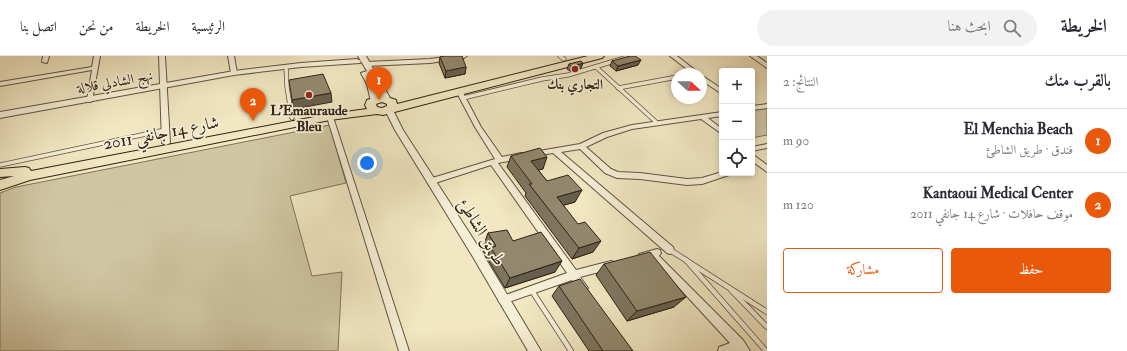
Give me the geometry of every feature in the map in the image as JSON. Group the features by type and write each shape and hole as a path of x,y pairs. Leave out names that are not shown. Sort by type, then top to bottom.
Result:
{"main road":[{"name":"شارع 14 جانفي 2011","path":"0,173 22,172 292,118 461,94 599,56"},
{"name":"شارع 14 جانفي 2011","path":"0,183 382,106 566,57"},
{"path":"0,173 3,177 0,183"}],"street":[{"path":"90,100 97,56"},
{"path":"165,56 162,56 166,143"},
{"path":"231,56 234,74"},
{"path":"367,64 464,56"},
{"path":"673,56 688,68"},
{"path":"755,57 767,56"},
{"path":"755,57 767,66"},
{"path":"358,58 382,106"},
{"name":"نهج الشادلي قلالة","path":"0,115 234,74 358,58"},
{"name":"طريق الشاطئ","path":"358,58 367,64 382,106 400,130 432,181 535,351"},
{"path":"0,84 95,68"},
{"path":"707,81 719,90"},
{"path":"461,94 496,161 572,275 587,294"},
{"path":"755,108 767,106"},
{"path":"432,181 496,161 581,146 618,131 656,122 704,118 719,115"},
{"path":"330,117 404,351"},
{"path":"704,118 719,130"},
{"path":"581,146 608,171 617,175 640,176 687,182 702,181 719,175"},
{"path":"755,148 767,146"},
{"path":"555,151 670,250"},
{"path":"755,162 767,169"},
{"path":"503,300 532,291 572,275 654,254 742,347"},
{"path":"723,351 742,347"}],"lane":[{"path":"461,94 568,75 631,56"},
{"path":"286,67 287,87 292,118"},
{"path":"596,67 656,122"},
{"path":"618,88 671,78"},
{"path":"0,165 165,130"},
{"path":"670,250 767,312"},
{"path":"686,260 766,351"},
{"path":"725,284 767,327"},
{"path":"532,291 571,351"}],"shaded area":[{"path":"767,105 767,135 755,137 755,107"},
{"path":"330,125 346,183 290,196 312,276 342,272 338,351 0,351 0,193 16,187"}],"building":[{"path":"462,56 466,67 446,71 440,57"},
{"path":"635,56 641,60 618,66 612,61"},
{"path":"581,61 583,63 572,67 569,64"},
{"path":"323,74 331,93 292,100 289,80"},
{"path":"540,148 547,157 531,161 547,181 568,175 582,190 557,197 578,224 585,222 601,241 579,248 529,184 532,184 511,156"},
{"path":"507,230 513,241 541,232 562,261 510,278 491,248 496,246 488,233"},
{"path":"650,252 686,297 637,311 604,264"},
{"path":"580,279 633,351 603,351 559,286"}],"place":[{"name":"التجاري بنك","path":"575,69"},
{"name":"L'Emauraude Bleu","path":"309,95"},
{"name":"El Menchia Beach","path":"379,100"},
{"name":"Kantaoui Medical Center","path":"253,121"}]}
